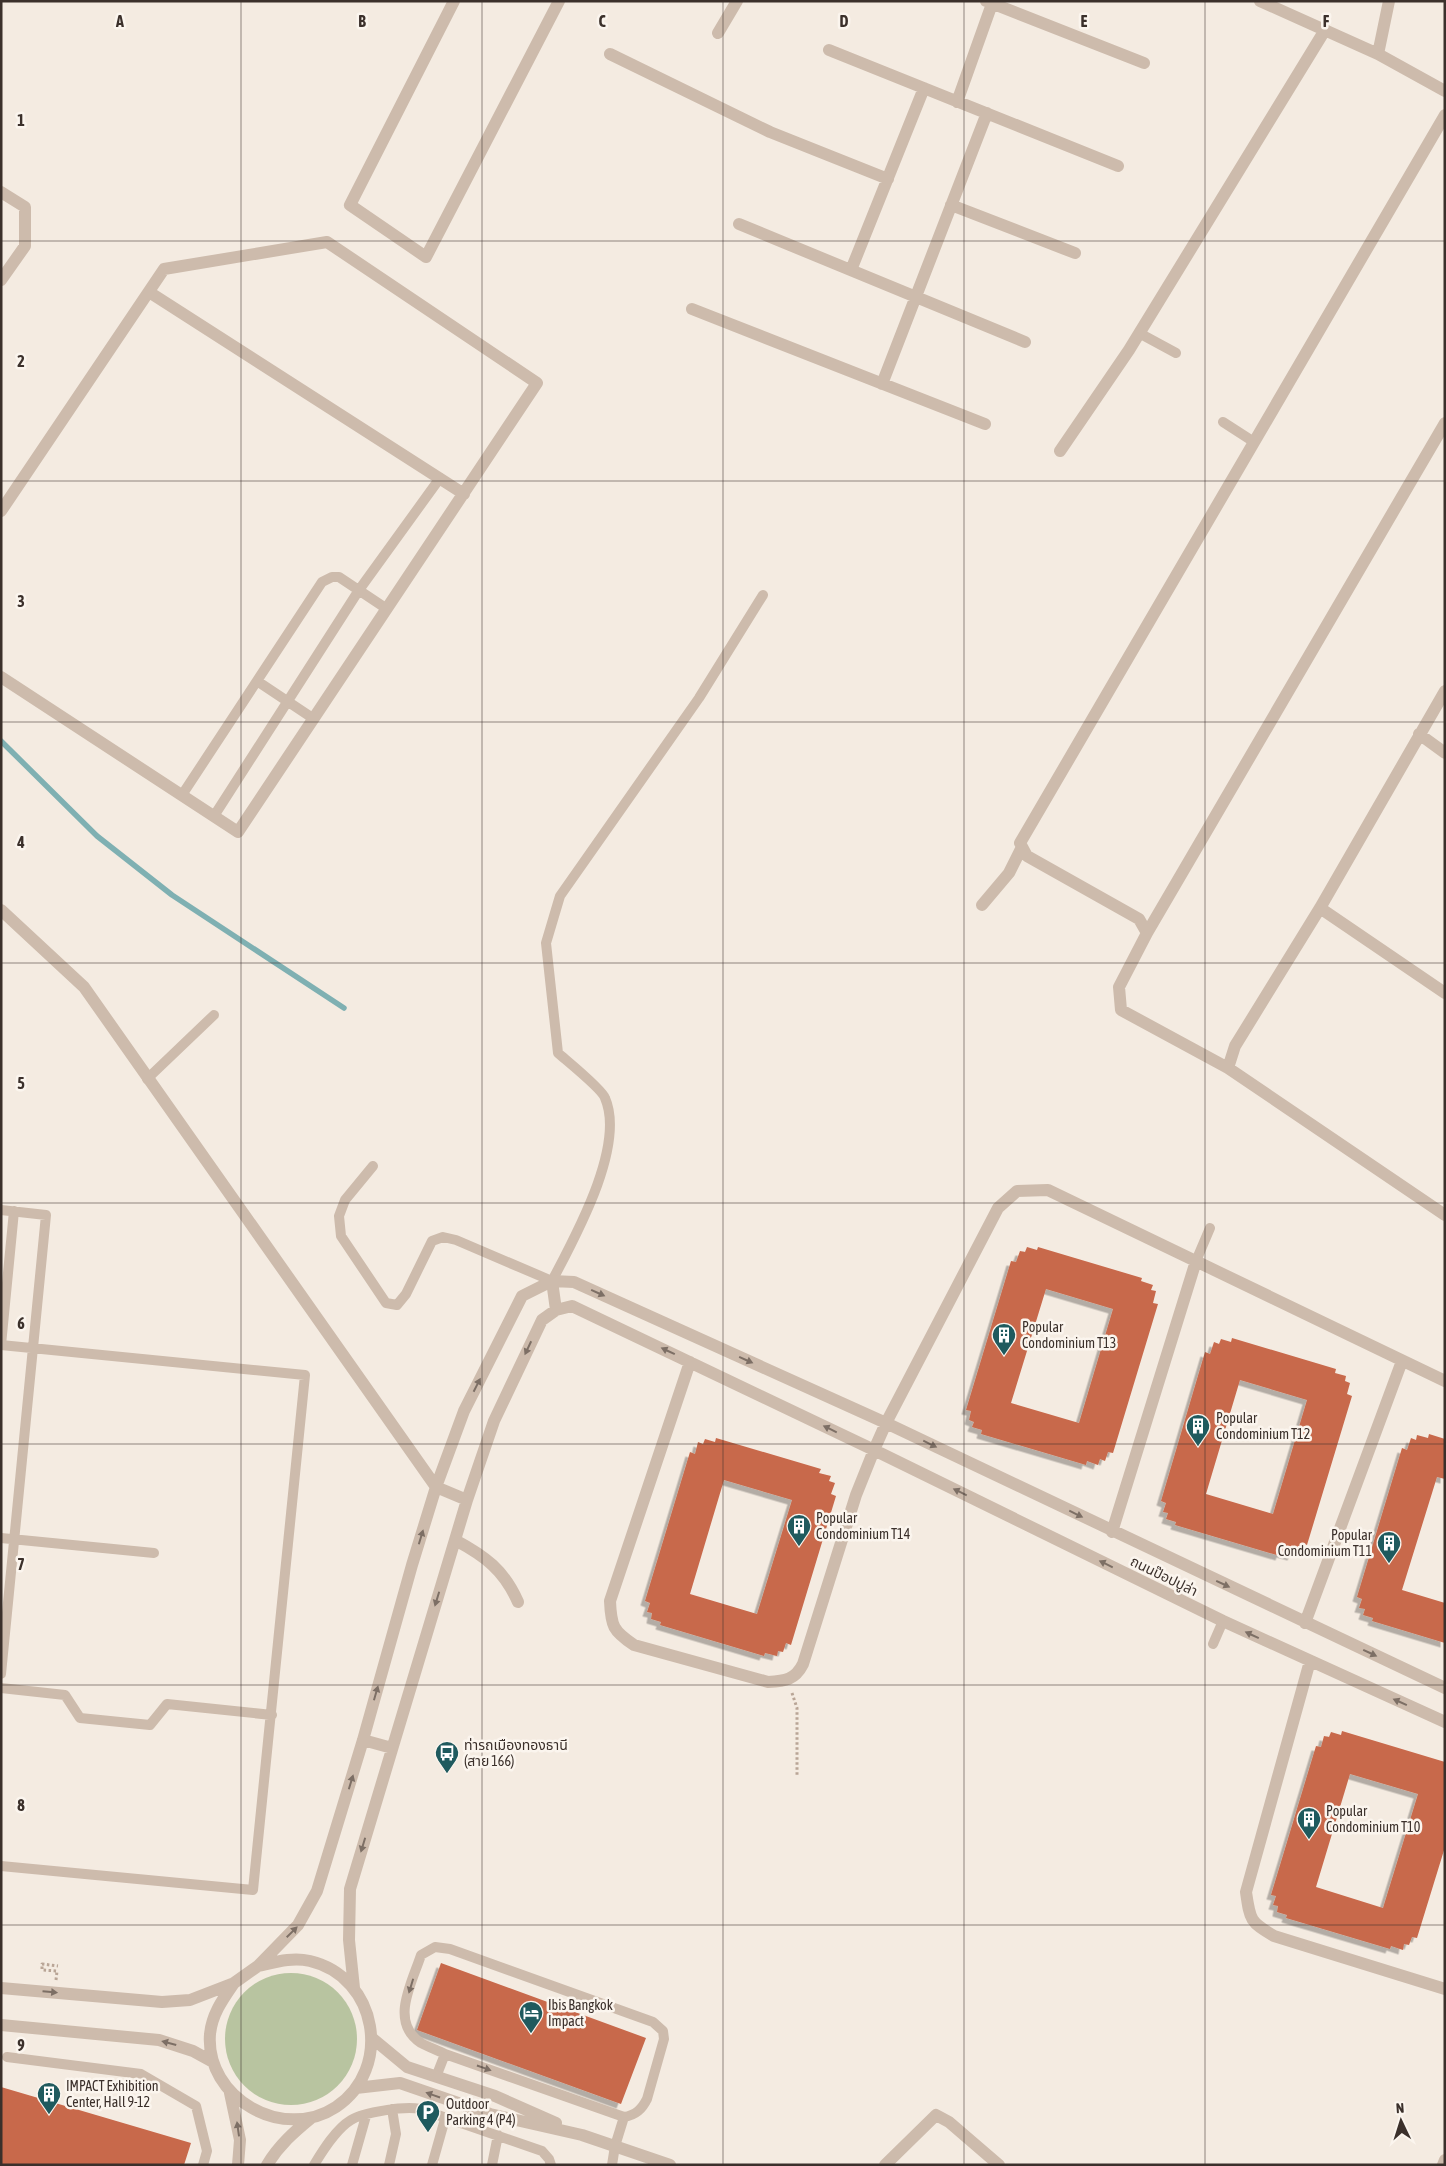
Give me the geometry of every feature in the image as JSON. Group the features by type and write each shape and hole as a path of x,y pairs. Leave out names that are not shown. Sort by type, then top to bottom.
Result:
{"street":[{"path":"454,1 350,205 426,257 559,1"},
{"path":"718,33 737,1"},
{"path":"1260,1 1378,54 1445,91"},
{"path":"1378,54 1390,1"},
{"path":"957,102 990,2 1144,64"},
{"path":"1060,451 1139,334 1326,30"},
{"path":"829,50 1118,166"},
{"path":"610,54 770,132 888,179"},
{"path":"851,270 924,88"},
{"path":"882,384 987,113"},
{"path":"1147,933 1140,919 1027,856 1020,843 1445,115"},
{"path":"1,192 25,207 25,246 1,280"},
{"path":"951,205 1075,253"},
{"path":"739,224 1025,342"},
{"path":"1,511 164,269 327,242 537,383 238,832 1,676"},
{"path":"149,292 464,494"},
{"path":"692,309 985,424"},
{"path":"1445,423 1147,933 1119,987 1121,1010 1228,1068 1445,1215"},
{"path":"1228,1068 1235,1046 1320,908 1445,691"},
{"path":"1419,734 1445,752"},
{"path":"982,905 1009,872 1022,847"},
{"path":"1320,908 1445,993"},
{"path":"1,910 84,987 436,1487 467,1500"},
{"path":"690,1362 610,1601 611,1619 618,1634 634,1645 768,1682 788,1680 798,1673 803,1664 856,1495 874,1450 998,1208 1017,1191 1048,1190 1445,1381"},
{"path":"1112,1532 1196,1261"},
{"path":"1,1988 162,2002 190,2000 234,1983 258,1966 298,1926 317,1891 363,1740 412,1565 436,1487 464,1411 522,1296 552,1281 556,1310 542,1320 494,1421 455,1540 396,1749 350,1889 349,1940 354,1988"},
{"name":"ถนนป๊อปปูล่า","path":"552,1281 574,1282 886,1424 1445,1688"},
{"name":"ถนนป๊อปปูล่า","path":"556,1310 572,1306 874,1450 1223,1621 1445,1722"},
{"path":"1305,1623 1402,1361"},
{"path":"455,1540 480,1554 493,1564 510,1582 518,1602"},
{"path":"1310,1661 1246,1892 1249,1912 1255,1925 1274,1936 1445,1989"},
{"path":"363,1740 396,1749"},
{"path":"258,1966 287,1959 311,1961 334,1971 354,1988 367,2012 372,2038 368,2065 356,2088 336,2107 311,2118 278,2148 267,2165"},
{"path":"234,1983 217,2008 210,2034 214,2062 230,2093 240,2140 238,2165"},
{"path":"1,2025 159,2040 192,2051 214,2062"},
{"path":"372,2038 407,2067 495,2096 582,2135"},
{"path":"356,2088 400,2083 490,2114 582,2135 670,2165"},
{"path":"230,2093 254,2111 282,2120 311,2118"},
{"path":"885,2165 936,2116 949,2122 999,2165"},
{"path":"1443,2165 1445,2160"}],"lane":[{"path":"1139,334 1176,353"},
{"path":"1223,422 1254,442"},
{"path":"214,816 359,590 440,478"},
{"path":"182,795 322,582 332,577 339,578 387,609"},
{"path":"373,1166 345,1200 339,1216 341,1236 386,1303 397,1305 406,1294 432,1241 443,1238 456,1240 552,1281 577,1232 603,1172 610,1128 605,1096 558,1053 546,943 560,896 699,698 763,595"},
{"path":"257,681 314,719"},
{"path":"147,1079 214,1015"},
{"path":"1,1210 46,1214 1,1674"},
{"path":"1,1866 253,1890 305,1375 1,1345 14,1212"},
{"path":"1196,1261 1210,1228"},
{"path":"1,1538 154,1553"},
{"path":"1214,1644 1223,1621"},
{"path":"1,1688 64,1694 80,1718 150,1725 168,1704 272,1715"},
{"path":"435,1948 450,1949 654,2022 660,2026 664,2039 647,2099 643,2107 636,2113 624,2117 445,2054 421,2043 410,2034 404,2020 407,1998 421,1955 435,1948"},
{"path":"436,2077 445,2054"},
{"path":"7,2057 141,2074 196,2106 207,2152 203,2165"},
{"path":"314,2165 336,2135 351,2120 404,2107 419,2109 542,2151 550,2165"},
{"path":"464,2124 470,2107"},
{"path":"389,2165 396,2134 392,2109"},
{"path":"352,2165 366,2116"},
{"path":"612,2165 615,2146 624,2117"},
{"path":"432,2165 445,2119"},
{"path":"492,2165 498,2135"}],"path":[{"path":"788,1680 797,1708 797,1777"},
{"path":"57,1971 42,1970 42,1964 58,1966"}],"green space":[{"path":"291,1973 304,1974 316,1978 338,1992 352,2014 356,2026 356,2052 352,2064 338,2086 316,2100 304,2104 291,2105 278,2104 266,2100 244,2086 230,2064 226,2052 225,2039 226,2026 230,2014 244,1992 266,1978 278,1974"}],"building":[{"name":"Popular Condominium T13","path":"1027,1247 1037,1250 1038,1247 1142,1278 1141,1281 1153,1285 1151,1290 1156,1291 1153,1303 1158,1304 1113,1453 1108,1452 1105,1461 1100,1459 1098,1465 1087,1461 1086,1465 981,1434 982,1430 972,1427 974,1422 969,1420 971,1411 966,1410 1011,1261 1016,1262 1020,1251 1025,1252","holes":["1046,1289 1113,1309 1079,1423 1011,1403"]},
{"name":"Popular Condominium T12","path":"1232,1338 1336,1369 1335,1373 1346,1376 1345,1381 1350,1383 1347,1394 1352,1396 1307,1545 1302,1543 1299,1552 1294,1551 1292,1556 1281,1553 1280,1556 1175,1525 1176,1522 1166,1519 1168,1513 1163,1512 1166,1503 1161,1501 1205,1352 1210,1354 1214,1342 1219,1344 1221,1339 1231,1342","holes":["1240,1380 1307,1400 1273,1514 1206,1494"]},
{"name":"Popular Condominium T11","path":"1429,1434 1445,1439 1445,1479 1437,1477 1402,1590 1445,1603 1445,1643 1372,1621 1373,1618 1363,1615 1365,1609 1359,1608 1362,1599 1357,1597 1402,1448 1407,1450 1411,1438 1416,1440 1417,1435 1428,1438"},
{"name":"Popular Condominium T14","path":"716,1438 821,1469 819,1473 831,1476 829,1481 835,1483 831,1494 836,1496 791,1645 786,1643 783,1652 778,1651 777,1656 765,1653 764,1656 660,1625 661,1622 651,1619 652,1613 647,1612 650,1603 645,1601 690,1452 695,1454 698,1442 703,1444 705,1439 715,1442","holes":["724,1480 792,1500 757,1614 690,1594"]},
{"name":"Popular Condominium T10","path":"1342,1731 1445,1762 1445,1847 1417,1938 1412,1937 1409,1945 1404,1944 1403,1950 1391,1946 1390,1949 1286,1918 1287,1915 1277,1912 1278,1906 1273,1905 1276,1896 1271,1895 1316,1746 1321,1747 1324,1736 1329,1737 1331,1732 1341,1735","holes":["1350,1774 1418,1794 1383,1908 1316,1887"]},
{"name":"Ibis Bangkok Impact","path":"441,1963 646,2038 621,2104 417,2030"},
{"name":"IMPACT Exhibition Center, Hall 9-12","path":"1,2087 191,2143 184,2165 1,2165"}],"waterway":[{"path":"1,741 97,836 172,895 344,1008"}],"place":[{"name":"Popular Condominium T13","path":"1004,1356"},
{"name":"Popular Condominium T12","path":"1198,1447"},
{"name":"Popular Condominium T14","path":"799,1547"},
{"name":"Popular Condominium T11","path":"1389,1564"},
{"name":"ท่ารถเมืองทองธานี (สาย 166)","path":"447,1774"},
{"name":"Popular Condominium T10","path":"1309,1840"},
{"name":"Ibis Bangkok Impact","path":"531,2034"},
{"name":"IMPACT Exhibition Center, Hall 9-12","path":"49,2115"},
{"name":"Outdoor Parking 4 (P4)","path":"428,2133"}]}
